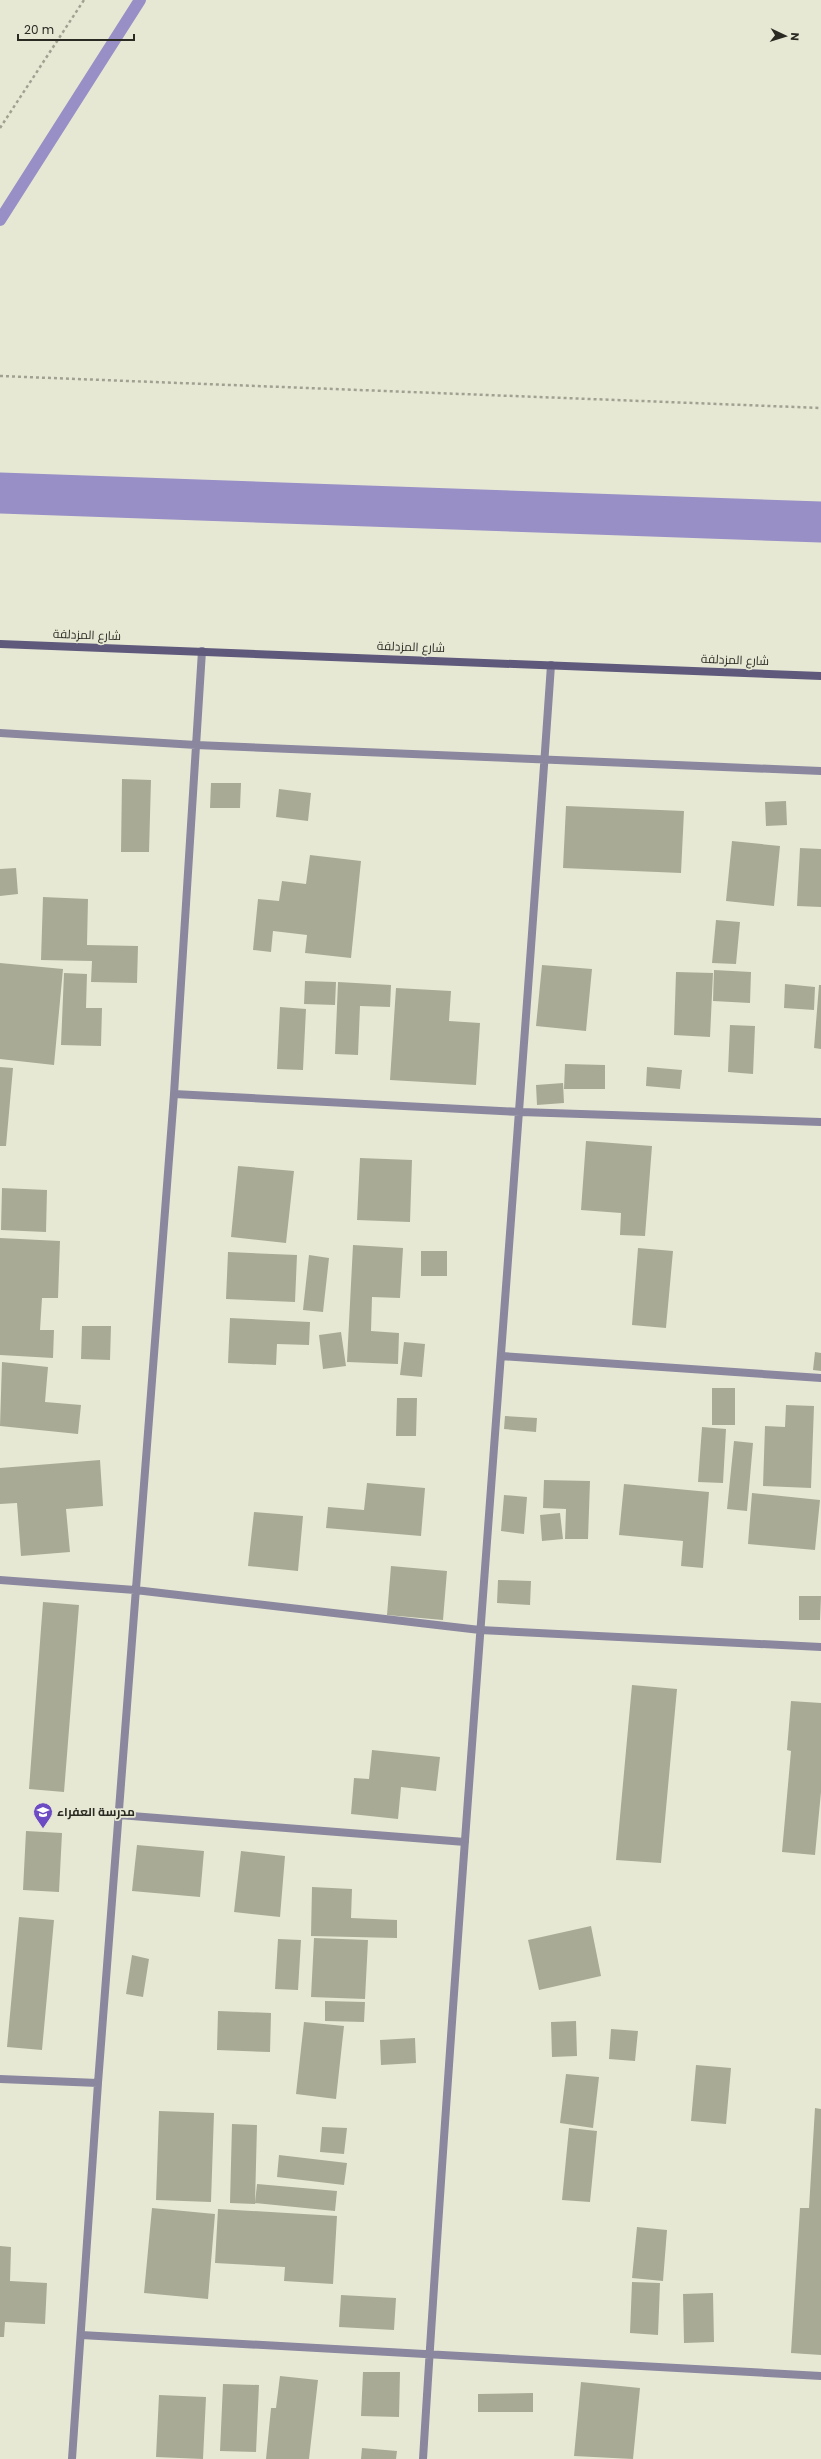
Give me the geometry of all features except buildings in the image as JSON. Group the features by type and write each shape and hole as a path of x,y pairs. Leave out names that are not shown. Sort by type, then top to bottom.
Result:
{"street":[{"name":"شارع المزدلفة","path":"0,644 821,676"},
{"path":"72,2459 98,2083 174,1094 202,651"},
{"path":"423,2459 480,1630 520,1112 552,665"},
{"path":"0,733 196,745 545,758 821,771"},
{"path":"174,1094 520,1112 821,1122"},
{"path":"501,1356 821,1378"},
{"path":"0,1580 135,1590 480,1630 821,1647"},
{"path":"119,1815 465,1842"},
{"path":"0,2079 98,2083"},
{"path":"81,2335 821,2376"}],"path":[{"path":"0,128 84,0"},
{"path":"0,376 821,408"}],"waterway":[{"path":"0,220 140,0"},
{"path":"0,493 821,522"}],"place":[{"name":"مدرسة العفراء","path":"43,1829"}]}
